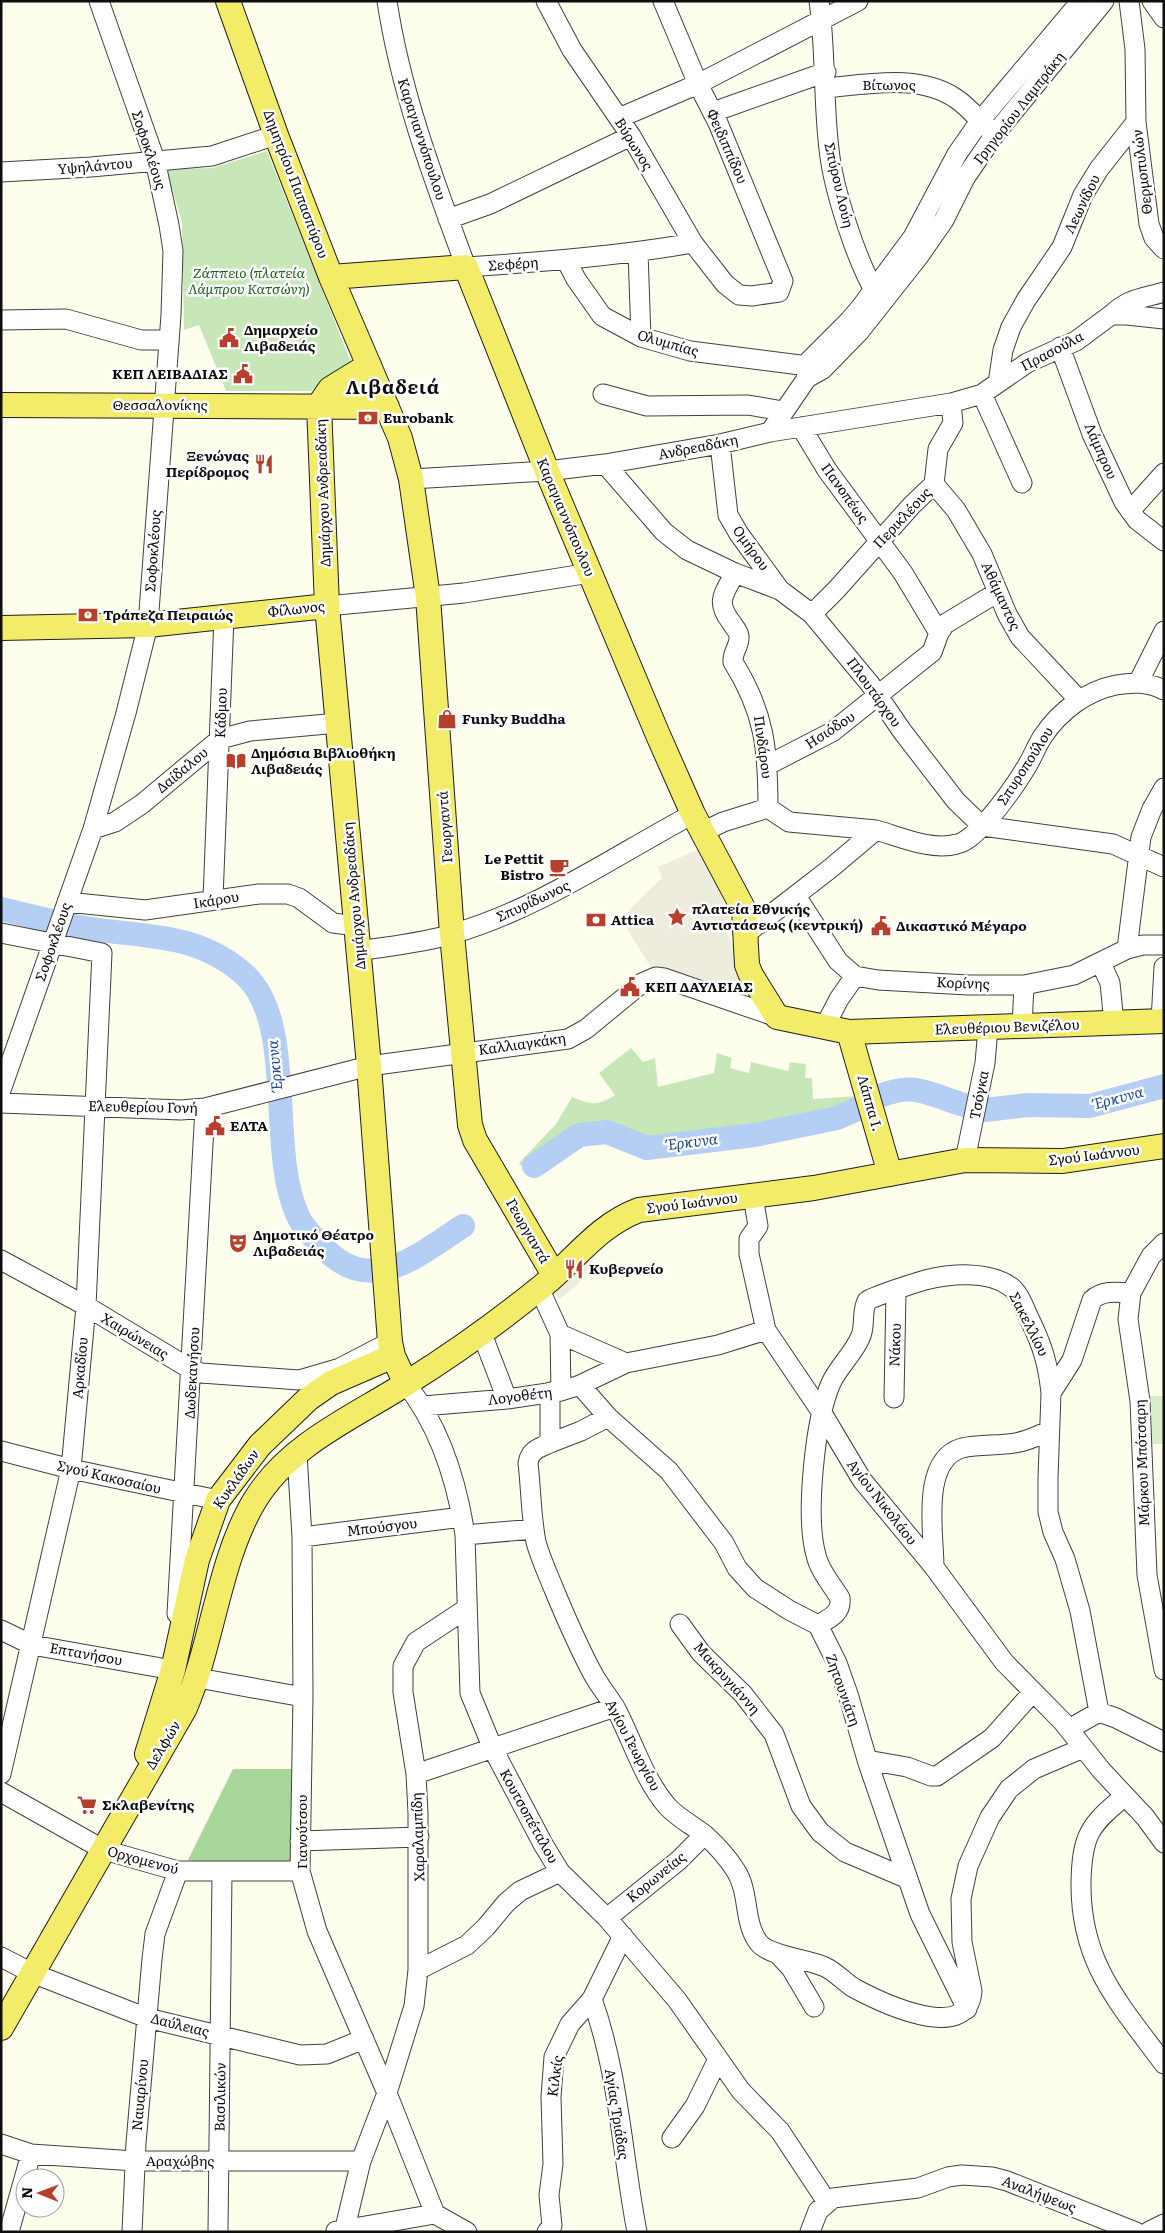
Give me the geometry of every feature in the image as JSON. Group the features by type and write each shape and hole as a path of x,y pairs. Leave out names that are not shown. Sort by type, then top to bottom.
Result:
{"main road":[{"name":"Δημητρίου Παπασπύρου","path":"228,1 276,135 331,277 369,365"},
{"name":"Σεφέρη","path":"331,277 466,267"},
{"name":"Καραγιαννόπουλου","path":"466,267 547,471 698,823 744,910 747,934 745,954 747,965 751,975 777,1017"},
{"path":"319,405 330,390 369,365"},
{"name":"Γεωργαντά","path":"369,365 400,438 412,479 428,597 452,934 470,1125 475,1140 546,1282"},
{"name":"Θεσσαλονίκης","path":"1,405 319,405 387,407"},
{"name":"Δημάρχου Ανδρεαδάκη","path":"319,405 327,606 384,1236 391,1349 406,1384"},
{"name":"Φίλωνος","path":"1,628 148,625 327,606"},
{"name":"Ελευθέριου Βενιζέλου","path":"777,1017 849,1032 1162,1021"},
{"name":"Λάππα Ι.","path":"849,1032 890,1174"},
{"name":"Σγού Ιωάννου","path":"298,1454 327,1431 406,1384 482,1334 546,1282 600,1230 621,1216 639,1210 663,1206 814,1188 965,1160 1063,1161 1164,1146"},
{"name":"Κυκλάδων","path":"172,1670 197,1560 218,1500 304,1389 331,1383 391,1349"},
{"name":"Δελφών","path":"1,2028 185,1708 198,1678 241,1527 256,1499 274,1476 298,1454"},
{"path":"138,1787 172,1670"}],"street":[{"name":"Σοφοκλέους","path":"1,1090 93,829 126,713 148,625 165,405 173,265 172,238 155,160 99,1"},
{"name":"Καραγιαννόπουλου","path":"387,1 410,110 466,267"},
{"name":"Βύρωνος","path":"546,1 572,50 631,136 693,243 725,284"},
{"name":"Φειδιππίδου","path":"663,1 698,84 713,112 783,281 779,292 752,296 739,295 725,284"},
{"name":"Σπύρου Λούη","path":"819,1 826,80 829,152 855,249 877,296"},
{"path":"618,118 698,84 858,1"},
{"name":"Γρηγορίου Λαμπράκη","path":"877,296 913,237 957,154 980,120 1081,1"},
{"name":"Γρηγορίου Λαμπράκη","path":"770,432 783,411 849,321 920,256 944,220 965,178 996,134 1104,1"},
{"path":"1129,1 1135,49 1136,122"},
{"path":"1152,1 1164,18"},
{"name":"Βίτωνος","path":"713,112 826,80 929,86 957,99 996,134"},
{"name":"Θερμοπυλών","path":"1136,122 1149,224 1154,238 1164,248"},
{"name":"Λεωνίδου","path":"998,383 1003,350 1011,328 1026,300 1062,248 1087,189 1099,169 1136,122"},
{"name":"Υψηλάντου","path":"1,172 82,168 212,156 276,135"},
{"path":"448,219 490,204 631,136"},
{"name":"Σεφέρη","path":"466,267 566,260 638,252 693,243"},
{"path":"638,252 641,337"},
{"name":"Ολυμπίας","path":"566,260 576,279 602,316 641,337 690,351 812,371"},
{"path":"1111,315 1122,305 1133,299 1164,292"},
{"path":"1111,315 1164,319"},
{"name":"Πρασούλα","path":"998,383 1027,363 1076,341 1101,320 1111,315"},
{"path":"1,320 66,319 141,340 169,340"},
{"name":"Λάμπρου","path":"1060,347 1092,434 1130,511 1137,520 1164,541"},
{"path":"998,383 982,394 1022,483"},
{"path":"603,394 647,406 748,405 783,411"},
{"name":"Ανδρεαδάκη","path":"412,479 547,471 606,464 720,444 770,432 951,403 982,394"},
{"name":"Περικλέους","path":"812,614 934,484 938,449 952,423 951,403"},
{"name":"Πανοπέως","path":"801,427 827,470 880,540 939,633"},
{"name":"Ομήρου","path":"720,444 728,514 738,534 780,590"},
{"name":"Πλουτάρχου","path":"606,464 664,532 687,550 735,573 780,590 812,614 870,684 956,801 982,826"},
{"path":"1130,511 1164,473"},
{"name":"Αθάμαντος","path":"934,484 956,510 982,554 1007,614 1020,637 1079,700"},
{"name":"Φίλωνος","path":"327,606 428,597 590,573"},
{"name":"Πινδάρου","path":"735,573 721,605 723,611 738,632 739,644 732,656 733,662 754,698 763,726 768,765 768,808"},
{"name":"Ησιόδου","path":"768,765 832,732 932,652 939,633 945,624 998,592"},
{"name":"Κάδμου","path":"214,899 224,616"},
{"path":"1138,683 1164,631"},
{"name":"Σπυροπούλου","path":"768,808 789,822 876,830 944,847 960,844 982,826 998,808 1032,758 1042,737 1055,720 1079,700 1106,687 1138,683 1154,685 1164,690"},
{"name":"Δαίδαλου","path":"93,829 115,822 142,804 220,739 257,730 338,723"},
{"path":"1127,949 1141,837 1152,809 1164,788"},
{"path":"698,823 723,822 768,808"},
{"name":"Σπυρίδωνος","path":"359,951 452,934 500,918 698,823"},
{"path":"982,826 1113,844 1138,858 1164,867"},
{"path":"747,934 876,830"},
{"name":"Ικάρου","path":"66,905 145,910 214,899 259,894 288,894 299,898 333,923 357,926"},
{"path":"796,896 838,961 855,976 839,999 824,1028"},
{"path":"1,933 55,935"},
{"name":"Αρκαδίου","path":"1,1774 71,1469 86,1306 102,953 55,935"},
{"name":"Κορίνης","path":"855,976 878,980 968,985 1024,984 1074,976 1101,964 1127,949 1143,945 1164,945"},
{"path":"1101,964 1110,983 1114,1023"},
{"path":"1162,1021 1164,967"},
{"name":"Καλλιαγκάκη","path":"369,1066 568,1039 586,1029 642,983 656,977 664,978 777,1017"},
{"path":"1022,1027 1024,984"},
{"name":"Τσόγκα","path":"965,1160 985,1063 988,1028"},
{"name":"Ελευθερίου Γονή","path":"1,1103 181,1110 206,1108 369,1066"},
{"name":"Δωδεκανήσου","path":"180,1638 176,1623 206,1108"},
{"path":"550,1443 556,1391 580,1385 626,1364 718,1344 766,1330 749,1254 749,1240 758,1226 753,1196"},
{"name":"Μάρκου Μπότσαρη","path":"1164,1243 1148,1260 1131,1293 1128,1319 1140,1400 1147,1575 1164,1670"},
{"name":"Χαιρώνειας","path":"1,1260 86,1306 192,1370 304,1389"},
{"name":"Σακελλίου","path":"822,1413 835,1376 861,1338 868,1301 896,1291 902,1286 929,1279 982,1276 999,1281 1012,1288 1043,1346 1048,1365 1051,1393 1048,1431 1048,1512 1080,1611 1099,1712"},
{"path":"546,1282 560,1334 626,1364"},
{"name":"Νάκου","path":"894,1398 896,1291"},
{"path":"1051,1393 1072,1360 1092,1300 1109,1293 1131,1293"},
{"name":"Αγίου Νικολάου","path":"766,1330 822,1413 862,1480 934,1567 1004,1662 1069,1729 1083,1748 1145,1817 1164,1843"},
{"path":"482,1334 508,1399"},
{"name":"Λογοθέτη","path":"423,1406 508,1399 556,1391 560,1334"},
{"name":"Κουτσοπέταλου","path":"406,1384 423,1406 451,1470 464,1526 470,1693 493,1749 560,1872 607,1918 677,2000 741,2091 780,2131 827,2202"},
{"path":"580,1385 608,1418 669,1470 724,1543 738,1568 755,1588 789,1610 818,1625 834,1616 841,1603 840,1598 816,1557 811,1528 811,1495 822,1413"},
{"name":"Αγίου Γεωργίου","path":"608,1418 535,1449 530,1455 528,1462 534,1529 543,1562 578,1644 614,1707 647,1775 667,1806 686,1823 704,1835 727,1859 738,1874 745,1890 752,1932 766,1950 777,1953 796,1974 814,2007"},
{"path":"934,1567 933,1486 938,1467 948,1454 961,1448 1015,1443 1048,1431"},
{"name":"Σγού Κακοσαίου","path":"1,1451 71,1469 218,1500"},
{"name":"Γιανούτσου","path":"298,1454 302,1537 304,1697 300,1871 318,1931 387,2093 435,2214"},
{"name":"Μπούσγου","path":"302,1537 464,1526 534,1529"},
{"name":"Χαραλαμπίδη","path":"341,2230 361,2161 387,2093 414,2006 418,1970 419,1837 416,1774 403,1692 403,1666 416,1642 466,1609"},
{"name":"Μακρυγιάννη","path":"680,1624 701,1653 743,1694 774,1734 801,1806 820,1832 844,1852 906,1878"},
{"name":"Ζητουνιάτη","path":"818,1625 848,1694 867,1760 906,1878 920,1914 967,2009"},
{"name":"Επτανήσου","path":"1,1630 32,1644 172,1670"},
{"path":"198,1678 304,1697"},
{"path":"867,1760 907,1767 931,1776 937,1776 992,1738 1033,1692"},
{"path":"416,1774 614,1707"},
{"path":"1069,1729 1099,1712 1116,1718 1164,1742"},
{"path":"777,1953 804,1959 827,1968 853,1988 931,2019 955,2017 967,2009 972,1999 972,1991 962,1942 961,1899 968,1866 990,1817 1009,1789 1034,1769 1083,1748"},
{"name":"Ορχομενού","path":"1,1792 104,1850 178,1871 300,1871"},
{"path":"1125,1796 1102,1814 1089,1832 1082,1854 1082,1914 1097,1968 1164,2064"},
{"name":"Κορωνείας","path":"607,1918 678,1861 704,1835"},
{"path":"300,1841 419,1837"},
{"name":"Ναυαρίνου","path":"132,2232 135,2161 155,1934 178,1871"},
{"name":"Βασιλικών","path":"218,2232 222,1872"},
{"path":"418,1970 466,1945 520,1891 560,1872"},
{"name":"Κιλκίς","path":"551,2230 549,2195 552,2164 551,2097 554,2057 570,2024 592,1999 623,1936"},
{"name":"Δαύλειας","path":"1,1957 32,1973 147,2018 221,2036 311,2056 327,2054 364,2039"},
{"name":"Αγίας Τριάδας","path":"592,1999 599,2020 618,2100 620,2134 636,2232"},
{"path":"672,2138 695,2106 718,2059"},
{"name":"Αραχώβης","path":"1,2144 31,2154 135,2161 361,2161"},
{"path":"9,2232 31,2154"},
{"name":"Αναλήψεως","path":"827,2202 846,2195 918,2188 948,2177 977,2175 992,2177 1021,2186 1136,2232"},
{"path":"810,2232 818,2211 827,2202"},
{"path":"341,2230 410,2224 435,2214 466,2232"},
{"path":"1148,2232 1164,2224"}],"green space":[{"name":"Ζάππειο (πλατεία Λάμπρου Κατσώνη)","path":"267,151 352,365 311,391 226,391 199,325 184,330 182,222 166,169 212,168"},
{"path":"631,1048 643,1062 655,1058 658,1087 714,1073 717,1053 732,1058 730,1068 749,1073 751,1062 788,1071 790,1062 806,1064 805,1078 812,1078 813,1099 857,1096 858,1102 842,1110 756,1131 648,1144 606,1129 579,1132 525,1170 519,1163 556,1124 572,1097 585,1102 599,1103 615,1095 599,1073"},
{"path":"1150,1396 1164,1396 1164,1444 1151,1444"},
{"path":"233,1769 292,1769 290,1865 227,1867 188,1860"}],"shaded area":[{"name":"πλατεία Εθνικής Αντιστάσεως (κεντρική)","path":"702,848 729,914 727,933 754,983 738,991 652,969 622,921 634,905 662,878 658,867"},
{"path":"606,1238 579,1283 560,1299 555,1294 562,1284"}],"waterway":[{"name":"Έρκυνα","path":"1,909 79,927 166,938 187,943 207,950 227,961 246,976 262,998 271,1025 277,1056 284,1158 289,1189 298,1216 313,1237 342,1263 360,1270 377,1270 395,1266 412,1258 463,1226"},
{"name":"Έρκυνα","path":"985,1110 1027,1105 1090,1106 1164,1086"},
{"name":"Έρκυνα","path":"880,1096 892,1092 913,1090 922,1091 964,1105"},
{"name":"Έρκυνα","path":"534,1166 579,1135 607,1132 647,1148 755,1135 837,1118 862,1107"}],"place":[{"name":"Δημαρχείο Λιβαδειάς","path":"229,338"},
{"name":"ΚΕΠ ΛΕΙΒΑΔΙΑΣ","path":"243,374"},
{"name":"Eurobank","path":"368,418"},
{"name":"Ξενώνας Περίδρομος","path":"264,464"},
{"name":"Τράπεζα Πειραιώς","path":"88,615"},
{"name":"Funky Buddha","path":"447,719"},
{"name":"Δημόσια Βιβλιοθήκη Λιβαδειάς","path":"236,761"},
{"name":"Le Pettit Bistro","path":"559,867"},
{"name":"πλατεία Εθνικής Αντιστάσεως (κεντρική)","path":"677,917"},
{"name":"Attica","path":"596,920"},
{"name":"Δικαστικό Μέγαρο","path":"881,926"},
{"name":"ΚΕΠ ΔΑΥΛΕΙΑΣ","path":"630,987"},
{"name":"ΕΛΤΑ","path":"215,1126"},
{"name":"Δημοτικό Θέατρο Λιβαδειάς","path":"238,1243"},
{"name":"Κυβερνείο","path":"574,1269"},
{"name":"Σκλαβενίτης","path":"87,1805"}],"district":[{"name":"Λιβαδειά","path":"393,387"}]}
